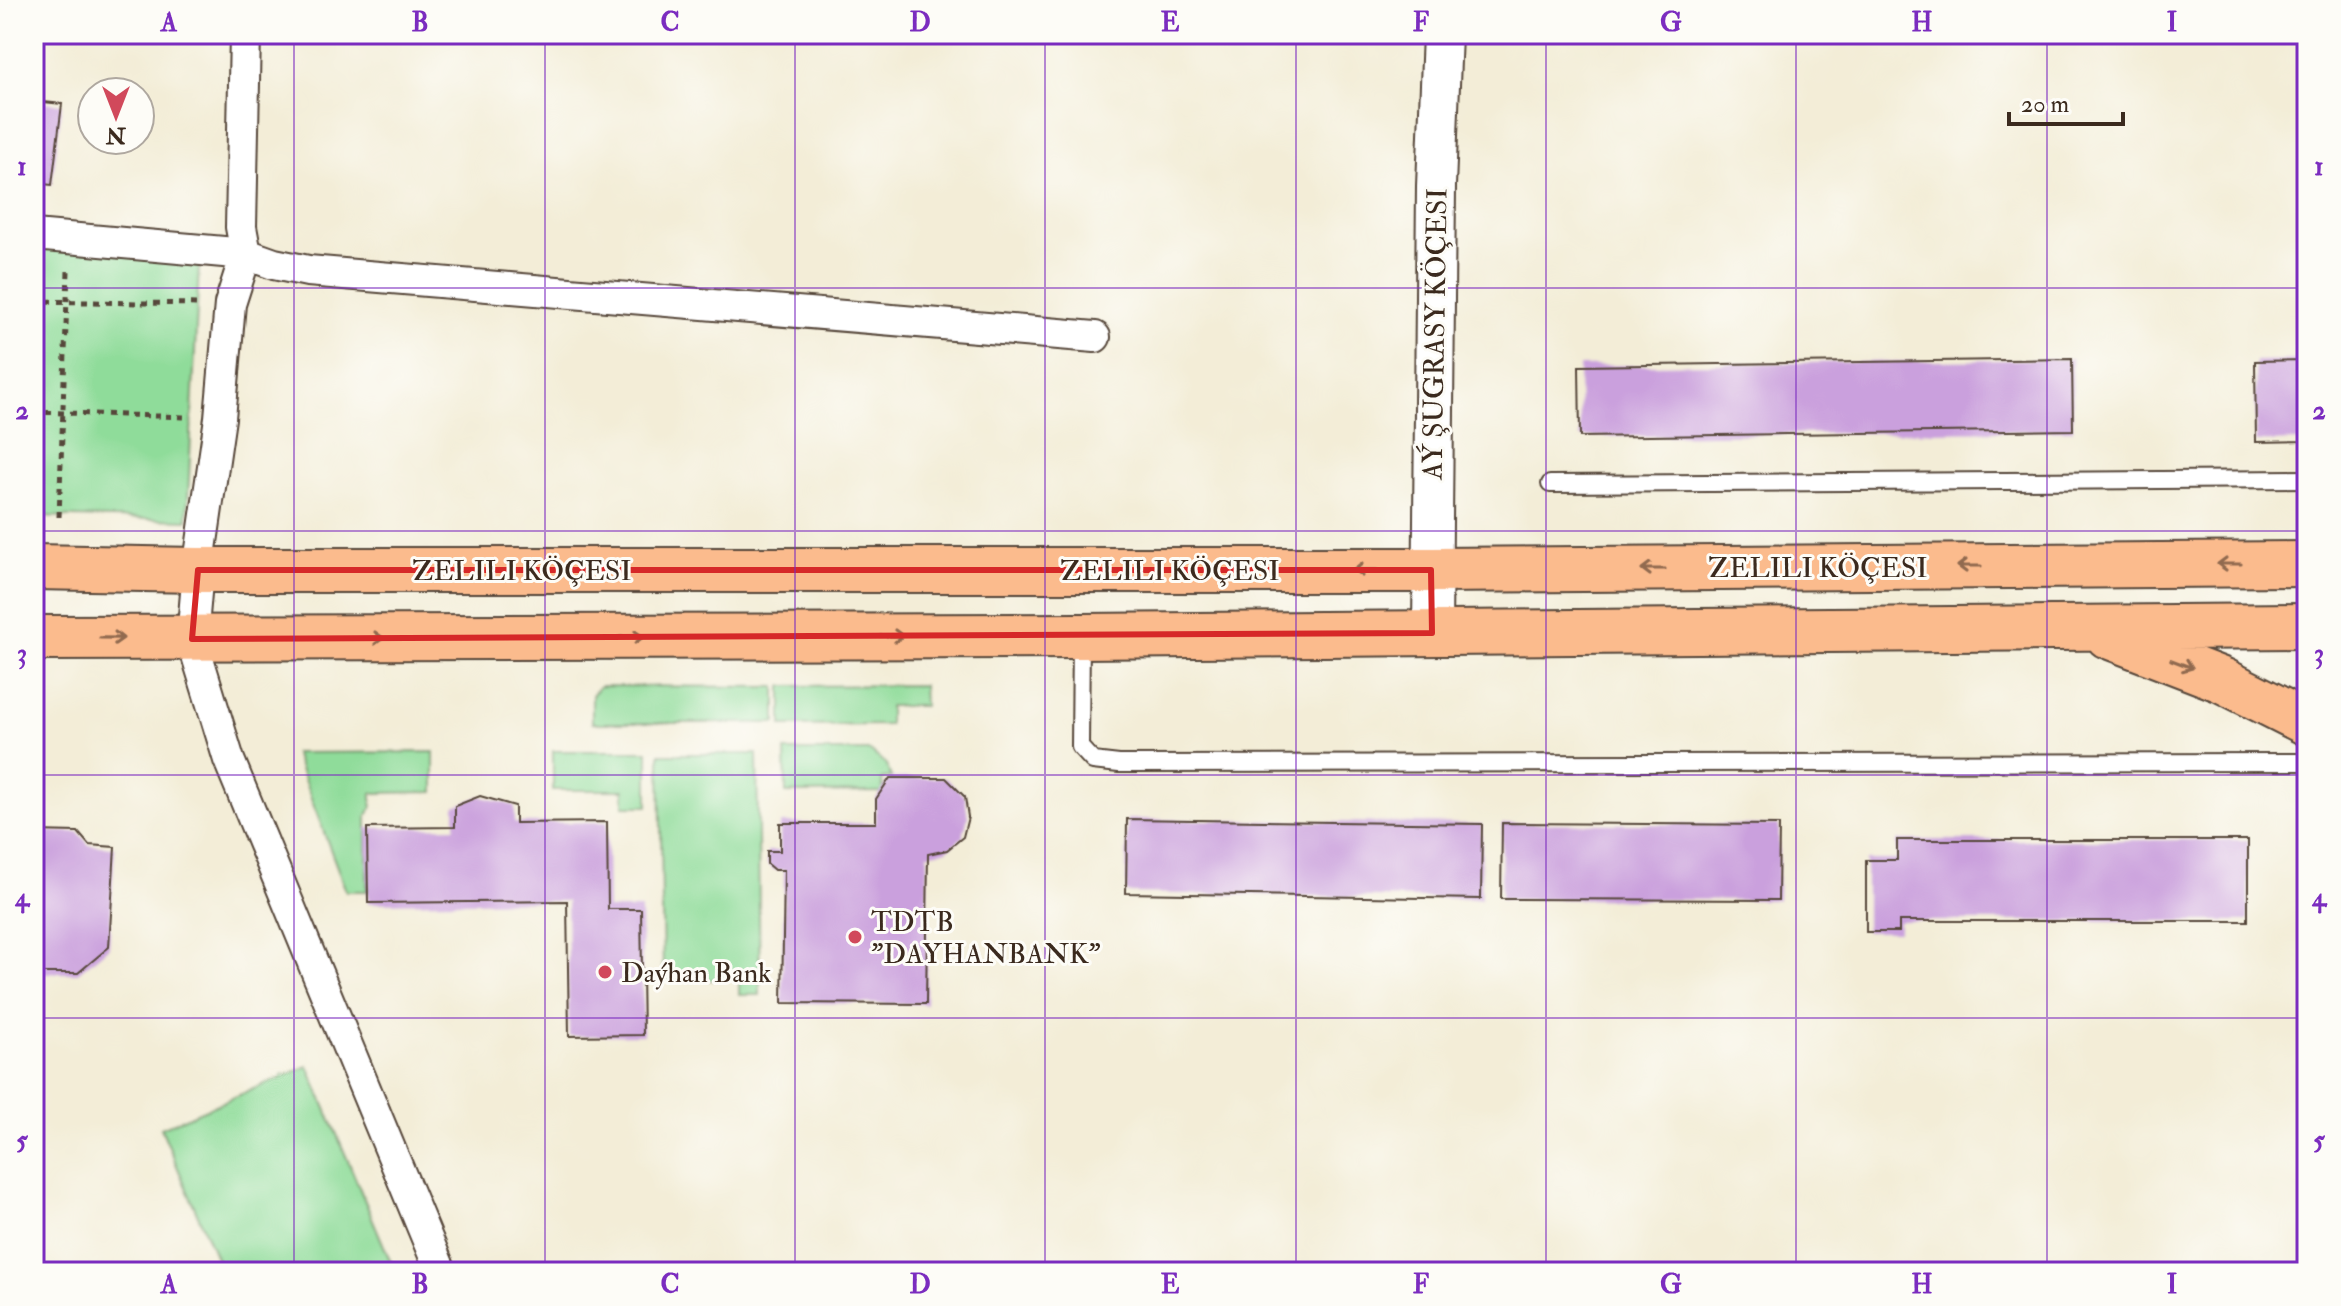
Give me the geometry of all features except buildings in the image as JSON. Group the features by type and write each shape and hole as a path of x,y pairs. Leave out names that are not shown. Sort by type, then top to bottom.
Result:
{"main road":[{"name":"ZELILI KÖÇESI","path":"34,567 198,570 1431,570 2307,564"},
{"path":"2083,626 2222,680 2307,723"},
{"path":"34,638 1081,636 2307,626"}],"street":[{"path":"245,34 241,227 246,254 230,304 220,418 198,570 192,639 229,760 441,1272"},
{"name":"AÝ ŞUGRASY KÖÇESI","path":"1432,633 1436,186 1442,34"},
{"path":"34,235 246,254 308,271 1095,337"}],"lane":[{"path":"1550,484 2307,479"},
{"path":"1081,636 1080,747 1093,761 1106,763 2307,762"}],"path":[{"path":"59,517 70,238"},
{"path":"34,301 230,304"},
{"path":"34,412 220,418"}],"highlighted area":[{"path":"198,570 1431,570 1432,633 192,639"}],"green space":[{"path":"34,235 200,244 187,520 34,516"},
{"path":"923,685 924,706 889,706 889,725 782,726 782,686"},
{"path":"600,686 776,687 776,723 592,723 592,695"},
{"path":"553,751 648,751 648,806 624,806 624,790 553,790"},
{"path":"785,751 870,751 886,764 891,777 882,779 883,792 786,793"},
{"path":"434,752 434,792 372,793 372,808 367,815 367,891 346,891 294,753"},
{"path":"660,754 757,754 760,995 739,995 739,979 663,981"},
{"path":"308,1066 395,1272 222,1272 161,1128"}],"place":[{"name":"TDTB \"DAYHANBANK\"","path":"855,937"},
{"name":"Daýhan Bank","path":"605,972"}]}
